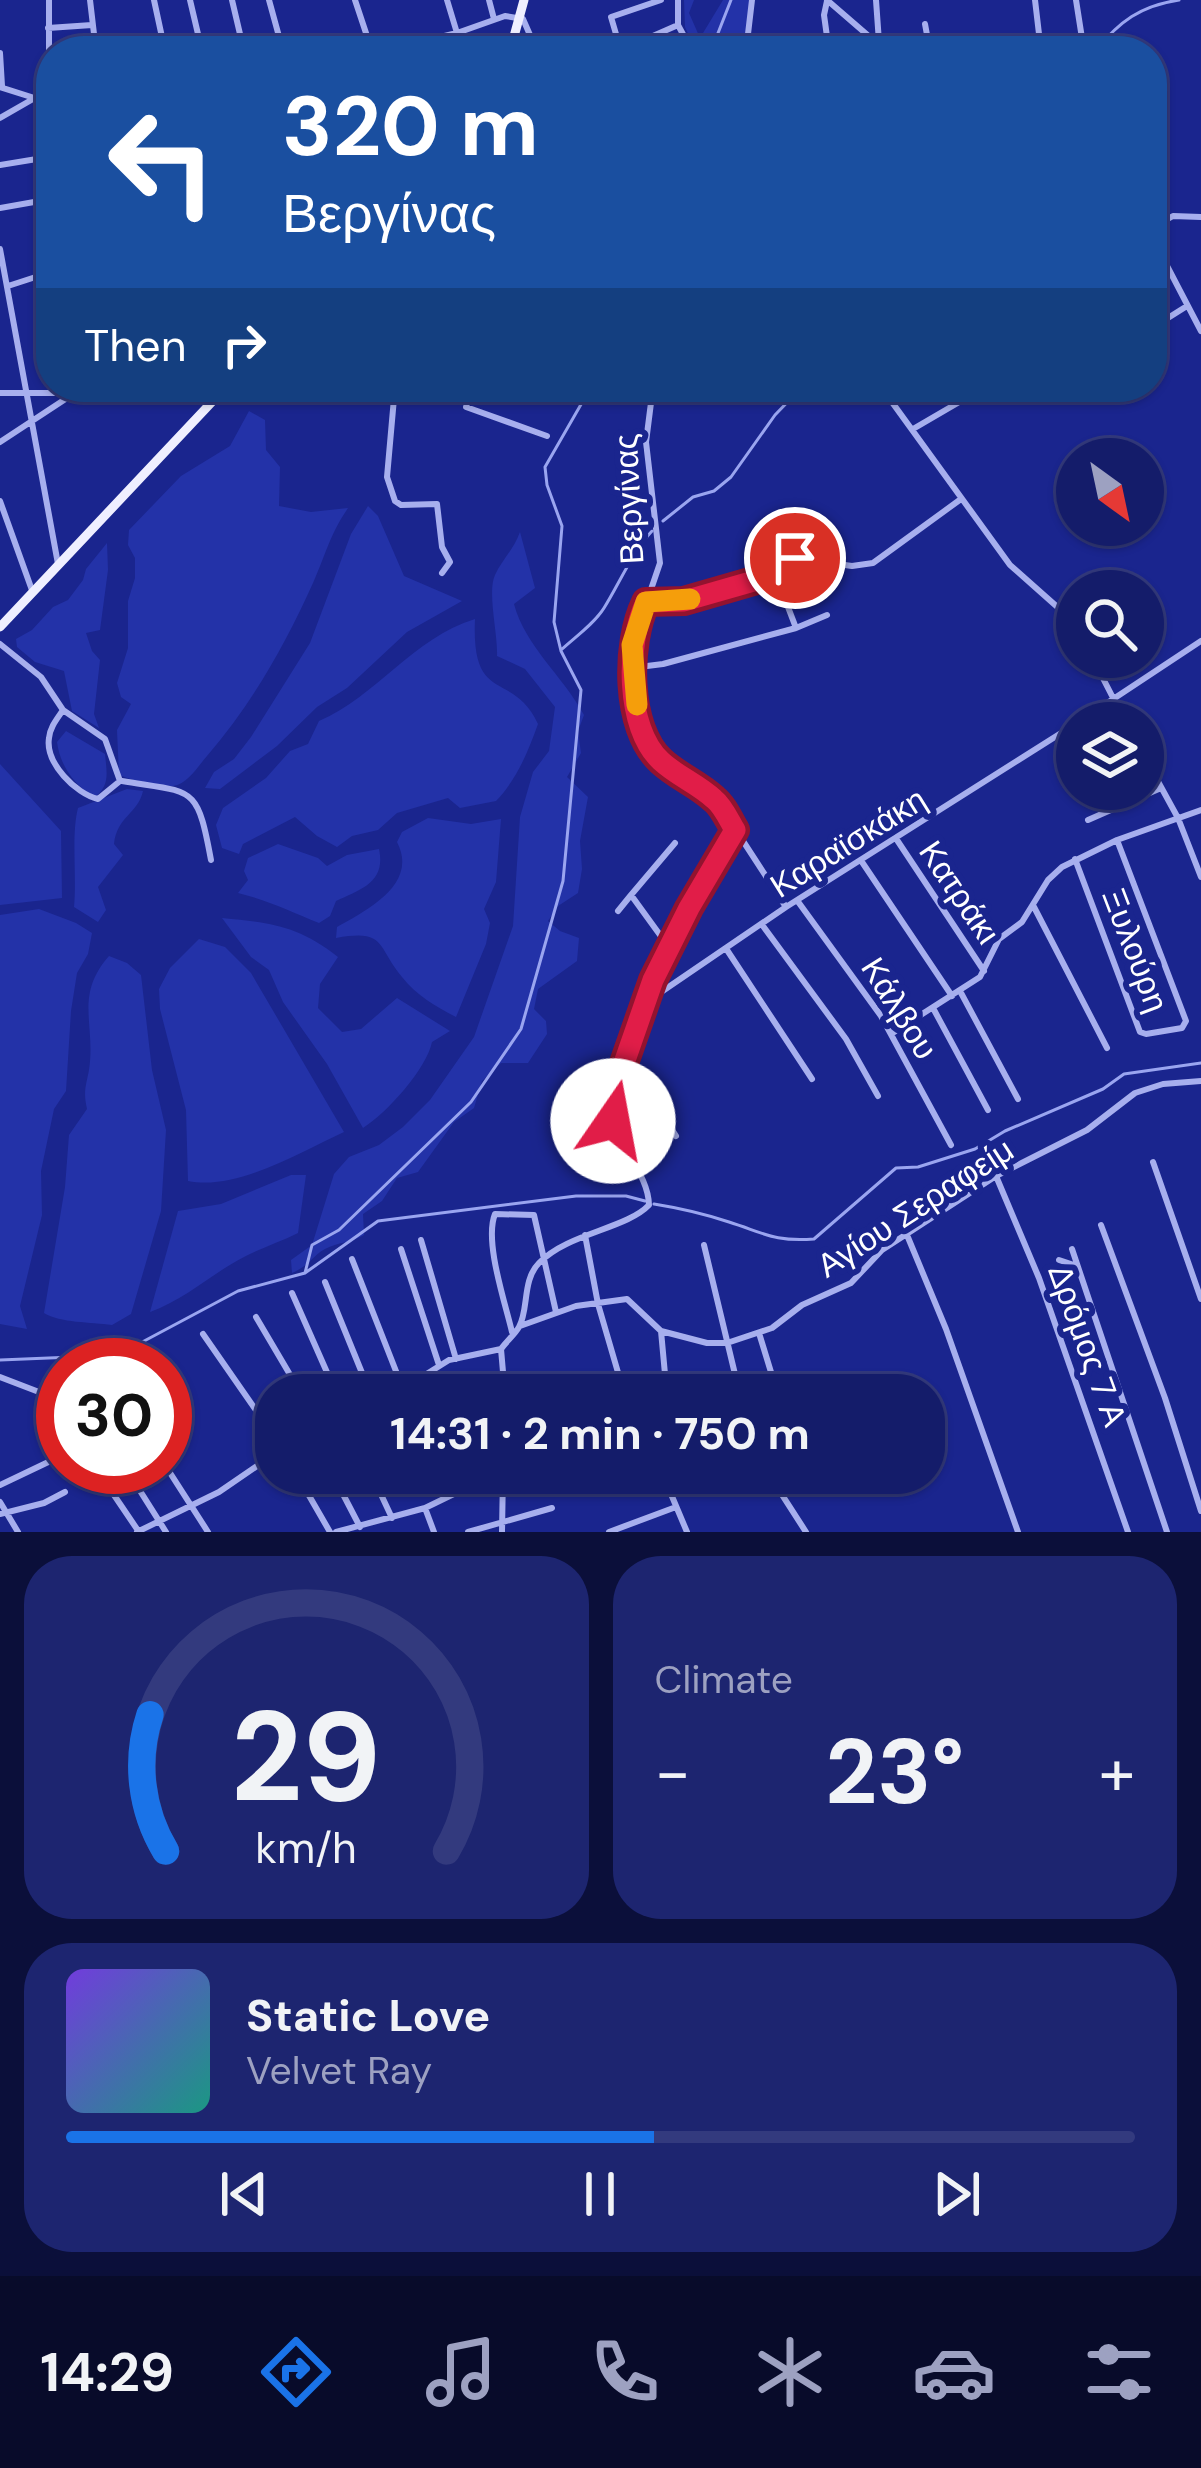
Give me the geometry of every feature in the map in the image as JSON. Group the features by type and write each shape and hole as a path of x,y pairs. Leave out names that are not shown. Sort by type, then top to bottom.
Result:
{"main road":[{"path":"514,36 524,0"},
{"path":"0,627 212,402"}],"street":[{"path":"49,0 49,36"},
{"path":"90,0 93,36"},
{"path":"154,0 162,36"},
{"path":"190,0 198,36"},
{"path":"232,0 240,36"},
{"path":"269,0 279,36"},
{"path":"356,0 367,36"},
{"path":"447,0 457,33"},
{"path":"489,0 494,19"},
{"path":"617,36 613,16 661,0"},
{"path":"677,0 678,25 684,36"},
{"path":"748,36 752,0"},
{"path":"827,36 827,0 868,36"},
{"path":"876,0 880,36"},
{"path":"1035,0 1039,36"},
{"path":"1076,0 1082,36"},
{"path":"445,36 494,19 519,17 532,36"},
{"path":"926,24 928,36"},
{"path":"651,36 678,25"},
{"path":"49,28 92,26"},
{"path":"0,53 1,87 36,99"},
{"path":"0,118 33,98"},
{"path":"0,165 36,159"},
{"path":"0,208 36,202"},
{"path":"1167,221 1173,216 1201,217"},
{"path":"0,249 58,566"},
{"path":"1167,264 1201,331"},
{"path":"8,286 36,277"},
{"path":"1167,319 1187,306"},
{"path":"0,393 36,393"},
{"path":"0,442 54,402"},
{"path":"394,402 388,484 401,506 437,504 442,547 450,562 442,573"},
{"path":"468,402 466,407 547,436"},
{"name":"Βεργίνας","path":"651,402 646,442 661,563 637,621 631,668 641,726 650,749 717,801 787,907"},
{"path":"892,402 1010,565 1056,606"},
{"path":"913,429 959,402"},
{"path":"646,602 684,601 775,573 795,558 852,566 873,563 961,499"},
{"path":"0,501 33,592"},
{"path":"775,573 796,628"},
{"path":"631,668 663,664 796,628 827,614"},
{"name":"Καραϊσκάκη","path":"1107,702 1201,641"},
{"path":"0,644 41,677 63,710 105,739 120,781"},
{"path":"1103,678 1115,702"},
{"path":"63,710 49,732 48,748 58,769 86,796 98,799 120,781 194,797 203,815 212,860"},
{"name":"Καραϊσκάκη","path":"646,1003 787,907 1056,737"},
{"path":"1164,793 1201,877"},
{"path":"1088,820 1111,810"},
{"path":"891,1034 984,971 999,939 1034,907 1048,880 1076,859 1201,810"},
{"path":"520,1326 530,1276 543,1258 650,1205 611,1116 615,1089 668,946 735,830"},
{"name":"Κατράκι","path":"896,840 984,971"},
{"name":"Ξυλούρη","path":"1076,859 1140,1032 1182,1028 1186,1021 1117,840"},
{"path":"618,911 675,843"},
{"path":"862,862 956,993 1018,1099"},
{"path":"631,895 668,946"},
{"name":"Κάλβου","path":"799,903 891,1034 951,1145"},
{"path":"1034,907 1107,1048"},
{"path":"762,925 846,1039 878,1096"},
{"path":"727,950 812,1079"},
{"path":"933,1008 988,1110"},
{"path":"626,1060 676,1136"},
{"name":"Αγίου Σεραφείμ","path":"501,1349 520,1326 556,1312 627,1299 661,1331 706,1343 759,1333 802,1305 851,1283 882,1250 996,1176 1087,1130 1135,1094 1162,1084 1201,1082"},
{"path":"1154,1162 1201,1300"},
{"name":"Δρόμος 7 Α","path":"996,1176 1046,1298 1128,1532"},
{"path":"513,1332 497,1267 492,1222 497,1214 533,1214 556,1312"},
{"path":"1101,1225 1201,1511"},
{"path":"585,1235 618,1374"},
{"path":"907,1235 946,1329 1018,1532"},
{"path":"421,1240 456,1359"},
{"path":"704,1245 735,1374"},
{"path":"401,1249 439,1365"},
{"path":"1072,1249 1167,1532"},
{"path":"352,1259 397,1374"},
{"path":"1060,1260 1077,1266"},
{"path":"325,1282 362,1374"},
{"path":"292,1293 328,1374"},
{"path":"256,1317 290,1374"},
{"path":"661,1331 665,1374"},
{"path":"759,1333 772,1374"},
{"path":"203,1334 255,1409"},
{"path":"426,1374 456,1359 501,1349 503,1374"},
{"path":"0,1377 36,1391"},
{"path":"113,1494 138,1532 219,1492 255,1467"},
{"path":"0,1485 36,1468"},
{"path":"3,1512 61,1494"},
{"path":"142,1494 166,1532"},
{"path":"183,1494 208,1532"},
{"path":"309,1494 333,1532 425,1508 455,1494"},
{"path":"343,1494 360,1527"},
{"path":"381,1494 392,1518"},
{"path":"502,1494 502,1532"},
{"path":"671,1494 687,1532"},
{"path":"782,1494 806,1532"},
{"path":"0,1502 18,1532"},
{"path":"609,1532 676,1507"},
{"path":"425,1508 434,1532"},
{"path":"469,1532 552,1508"}],"shaded area":[{"path":"684,0 694,0 689,13 699,36 689,36"},
{"path":"723,0 751,0 746,36 701,36"},
{"path":"249,411 265,420 266,450 280,467 279,506 311,512 348,508 279,651 253,695 192,774 173,786 119,775 117,730 131,704 121,697 117,683 128,648 128,601 135,578 129,530 181,476 230,446"},
{"path":"368,506 378,516 404,576 462,601 407,632 347,688 317,707 277,746 220,789 205,788 214,772 234,759 251,737 310,643 351,534"},
{"path":"520,532 535,588 514,604 519,619 584,715 578,731 581,753 567,777 588,797 578,893 558,906 548,921 579,938 577,961 538,989 534,1009 546,1021 547,1034 528,1063 501,1063 482,1081 474,1108 454,1122 418,1172 397,1178 382,1201 363,1214 364,1235 325,1249 292,1273 291,1260 312,1245 334,1174 349,1157 379,1145 403,1127 430,1100 474,1037 513,926 520,817 533,772 549,751 555,707 525,669 497,656 493,582"},
{"path":"107,543 100,630 86,633 100,660 94,714 99,728 72,711 64,671 35,662 17,647 16,639 68,600"},
{"path":"475,619 480,665 496,684 528,707 538,724 521,765 496,801 460,808 448,798 397,813 378,830 352,836 337,847 295,817 243,844 239,854 222,848 216,825 223,808 266,778 290,751 308,744 319,721 359,697 433,639"},
{"path":"66,731 105,754 105,784 94,798 74,780 61,759 57,742"},
{"path":"0,764 61,831 62,898 0,905"},
{"path":"127,789 143,791 116,835 114,844 123,855 98,887 106,910 98,922 74,907 78,808"},
{"path":"428,818 471,824 501,819 496,882 484,909 490,923 486,944 456,1017 414,990 372,938 336,938 337,927 375,904 396,883 402,857 397,842 402,832"},
{"path":"278,844 318,858 327,866 347,855 379,849 379,869 370,883 336,901 330,916 319,923 238,893 248,880 244,871 248,858"},
{"path":"39,909 92,933 88,954 77,973 66,1091 54,1109 41,1171 42,1215 20,1306 27,1329 0,1324 0,915"},
{"path":"222,918 283,927 338,957 320,984 318,1008 342,1032 361,1029 397,998 450,1031 432,1042 405,1089 363,1128 327,1064 283,1002 269,970 251,957"},
{"path":"199,939 225,947 251,973 344,1132 268,1168 207,1183 188,1181 186,1110 159,989 170,968"},
{"path":"109,956 141,975 152,1070 166,1130 161,1211 131,1314 112,1325 44,1313 69,1135 87,1109 89,998 98,970"},
{"path":"291,1175 306,1175 298,1233 244,1257 150,1312 178,1211 221,1204"}],"waterway":[{"path":"717,36 731,0"},
{"path":"1108,36 1132,16 1179,0"},
{"path":"305,1273 312,1245 339,1230 471,1102 521,1029 563,881 581,690 561,651 554,622 562,526 545,467 582,402"},
{"path":"663,521 693,497 714,491 731,477 788,402"},
{"path":"561,650 600,614 652,531"},
{"path":"654,1204 779,1238 814,1239 896,1168 918,1167 975,1149 1103,1089 1124,1074 1201,1063"},
{"path":"0,1360 73,1357 131,1348 238,1291 305,1273 378,1221 576,1196 626,1196 645,1201"}],"slow traffic":[{"path":"637,705 632,645 646,602 690,599"}],"route":[{"path":"613,1121 615,1089 653,980 735,830 717,801 661,761 646,743 631,668 637,621 646,602 684,601 764,578 795,558"}]}
